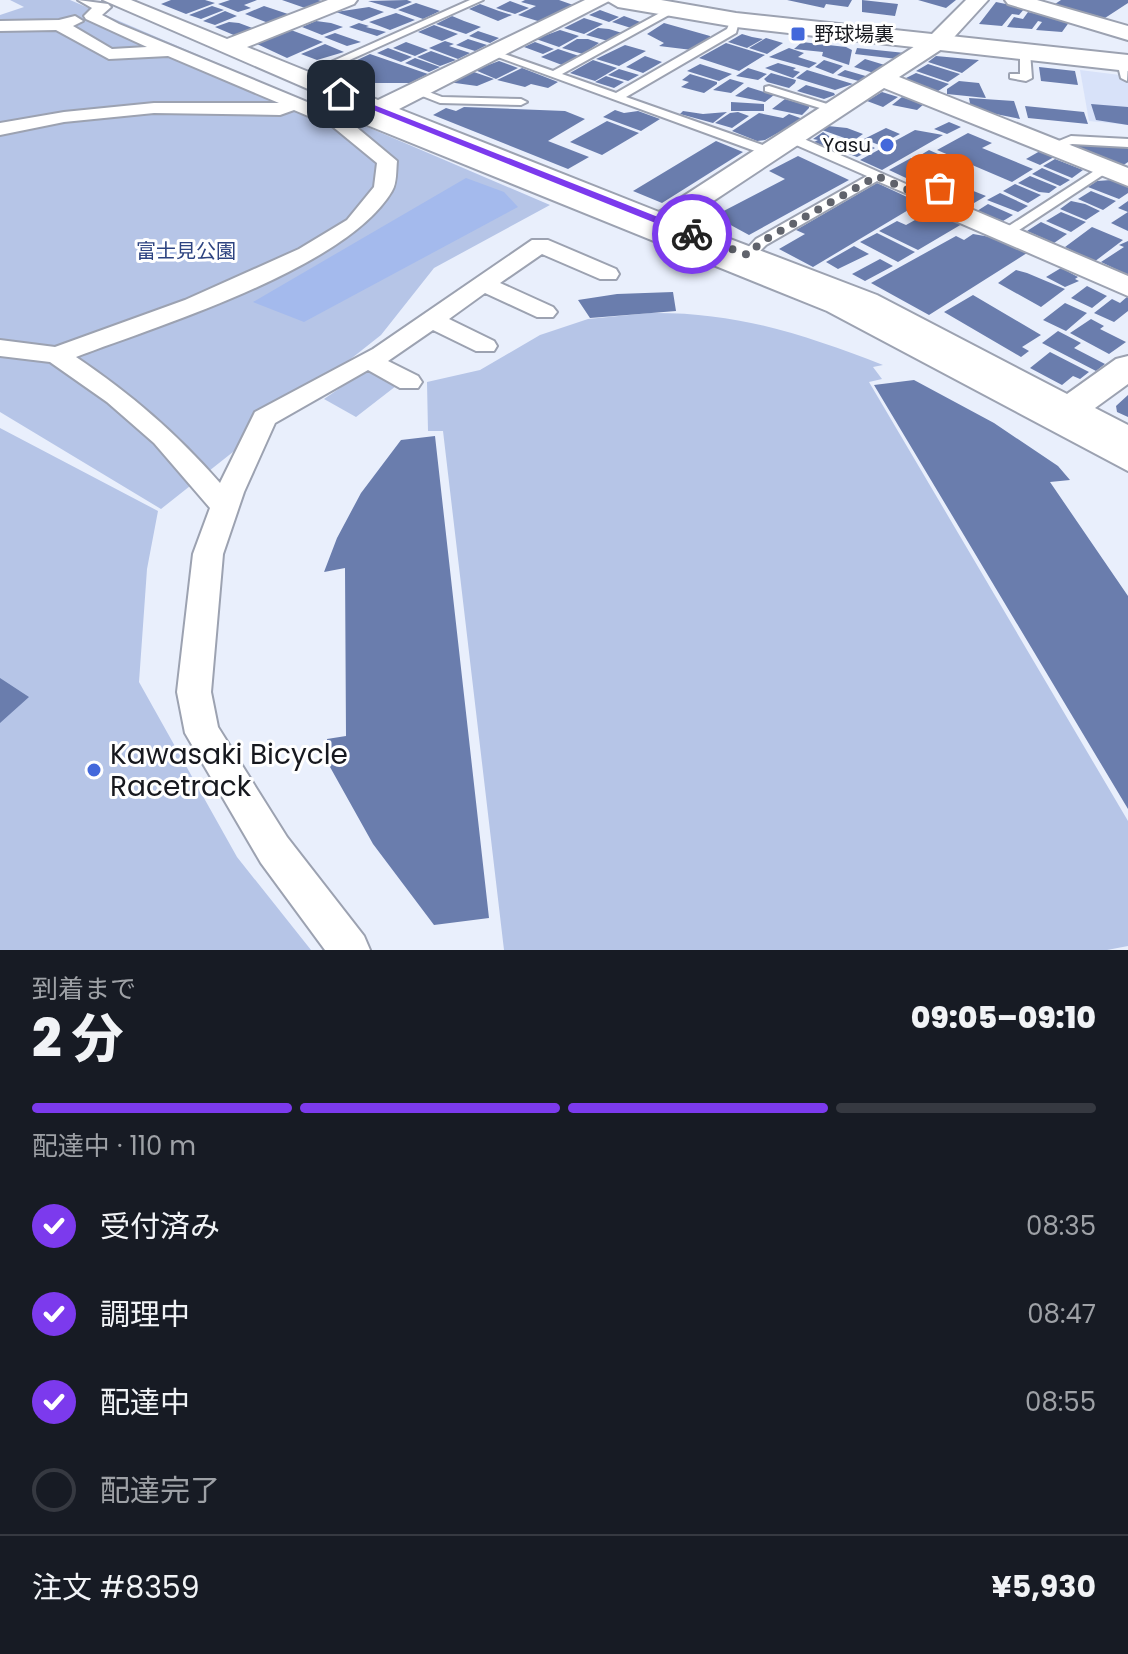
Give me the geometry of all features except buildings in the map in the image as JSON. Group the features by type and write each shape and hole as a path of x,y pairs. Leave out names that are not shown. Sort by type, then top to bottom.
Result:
{"street":[{"path":"196,60 347,0"},
{"path":"339,122 350,123 601,0"},
{"path":"618,0 942,38 1126,64"},
{"path":"663,222 842,109 942,38 978,0"},
{"path":"1015,0 1128,33"},
{"path":"105,4 174,51 196,60 369,113 663,222 866,302 1128,441"},
{"path":"0,26 59,25 105,4 227,47 297,91 387,161 384,188 354,224 307,254 193,305 57,355 0,348"},
{"path":"669,5 736,20 942,38 1126,64"},
{"path":"59,25 109,54 174,51"},
{"path":"883,79 1045,140 1117,173"},
{"path":"0,129 113,112 179,108 280,110 297,91"},
{"path":"369,113 835,306 1128,461"},
{"path":"924,197 1128,287"},
{"path":"350,950 274,850 202,733 194,692 208,554 225,507 264,418 432,320 540,245 608,274"},
{"path":"484,284 545,312"},
{"path":"432,320 485,346"},
{"path":"57,355 116,396 164,437 225,507"},
{"path":"368,360 409,382"},
{"path":"1069,410 1128,367"}],"lane":[{"path":"297,91 478,0"},
{"path":"553,75 669,5"},
{"path":"617,97 732,31 736,20"},
{"path":"1014,76 1026,78 1025,52"},
{"path":"492,53 617,97 877,176 924,197 957,180"},
{"path":"769,89 842,109"},
{"path":"416,90 440,100 521,102"},
{"path":"1045,140 1128,143"},
{"path":"1005,233 1117,173"},
{"path":"748,255 761,242 877,176"}],"shaded area":[{"path":"1080,70 1128,76 1128,125 1089,121"},
{"path":"466,178 504,192 518,207 304,322 253,302"}],"green space":[{"name":"富士見公園","path":"10,0 70,0 550,205 434,268 381,335 161,509 0,412 0,15 24,7"},
{"path":"650,313 712,316 769,327 883,365 873,367 882,379 869,382 1128,821 1128,946 1107,950 504,950 443,431 428,431 427,382 480,370 540,335 588,319"},
{"path":"366,370 396,386 356,417 324,399"},
{"name":"Kawasaki Bicycle Racetrack","path":"0,428 158,511 147,569 139,682 237,857 311,950 0,950"}],"way so far":[{"path":"692,234 748,255 761,242 877,176 924,197 940,188"}],"place":[{"name":"野球場裏","path":"798,34"},
{"name":"Yasu","path":"887,145"},
{"name":"Kawasaki Bicycle Racetrack","path":"94,770"}],"route":[{"path":"341,94 692,234"}]}
